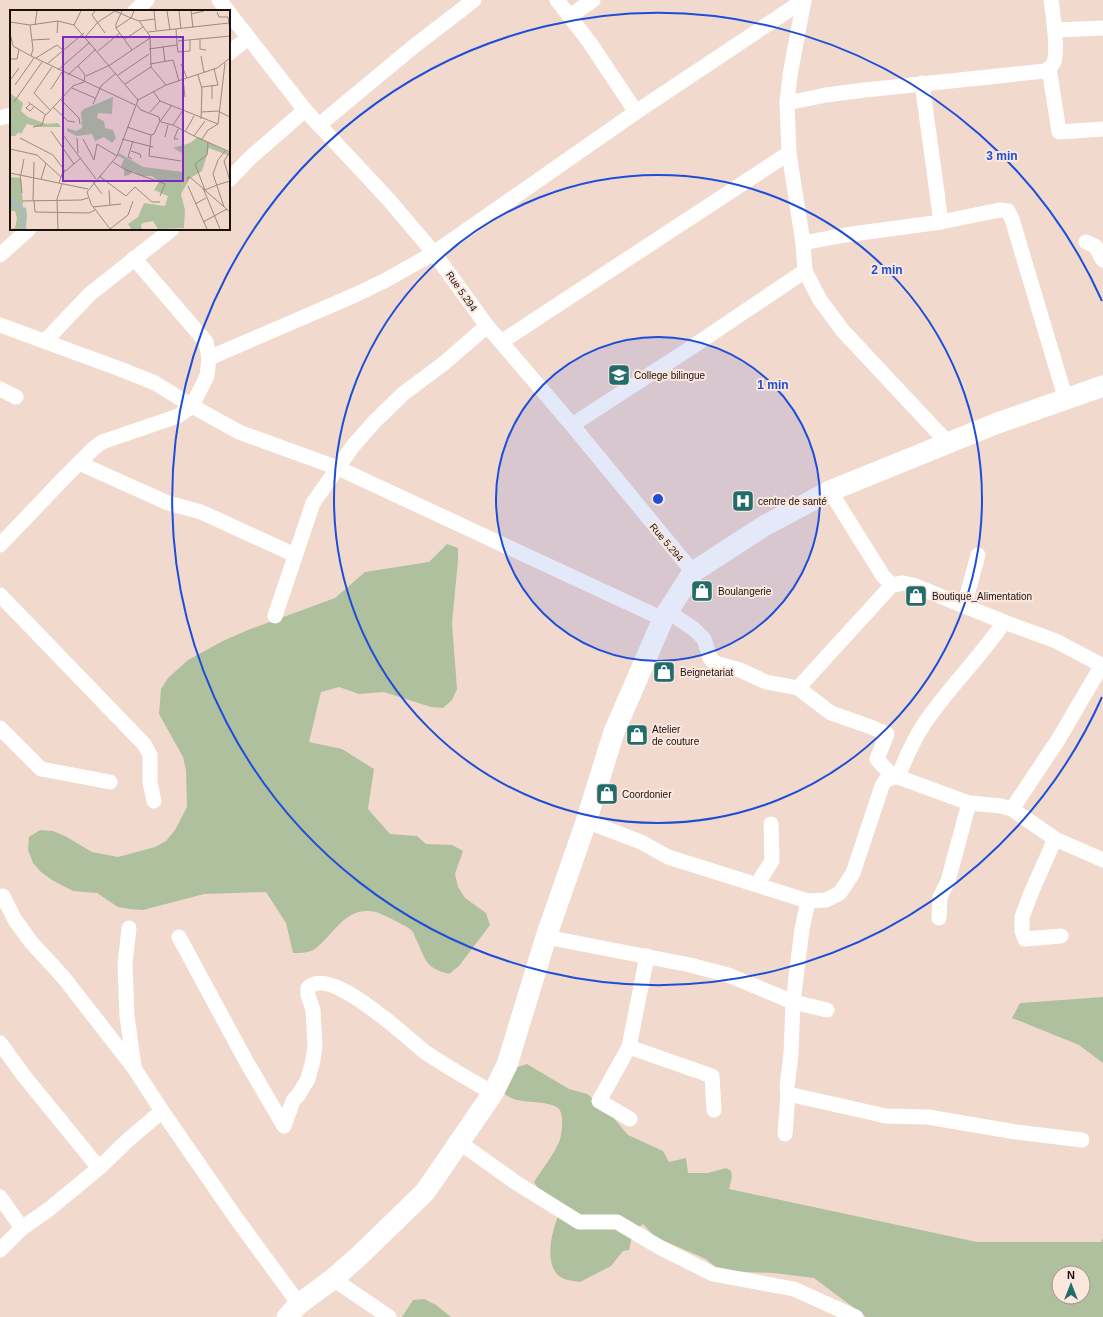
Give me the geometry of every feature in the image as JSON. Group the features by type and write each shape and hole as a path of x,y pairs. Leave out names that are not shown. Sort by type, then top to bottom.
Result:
{"street":[{"path":"136,10 147,0"},
{"name":"Rue 5.294","path":"219,0 226,10"},
{"path":"319,125 413,47 474,0"},
{"path":"557,0 617,82 636,112"},
{"path":"570,16 594,0"},
{"path":"804,0 786,103 789,153 803,243 805,271 820,300 843,331 947,442"},
{"path":"209,358 355,295 386,280 434,253 636,112 804,0"},
{"path":"786,103 826,95 922,83 1045,71 1053,63 1054,57 1054,30 1051,0"},
{"name":"Rue 5.294","path":"230,15 305,110 389,200 434,253 487,326 572,425 692,572"},
{"path":"1054,30 1103,28"},
{"path":"230,52 248,38"},
{"path":"1049,68 1060,132 1103,129"},
{"path":"922,83 941,222"},
{"path":"230,179 251,157 305,110"},
{"path":"0,118 10,115"},
{"path":"501,342 789,153"},
{"path":"803,243 845,235 941,222 1000,210 1008,211 1012,219 1066,400"},
{"path":"0,255 28,230"},
{"path":"45,342 90,294 171,230"},
{"path":"1086,242 1095,246 1103,260"},
{"path":"0,545 79,463 102,442 178,416 192,406 207,376 209,358 206,342 134,258"},
{"path":"572,425 805,271"},
{"path":"0,325 155,383 192,406 239,432 338,468 694,629 704,639 710,658 715,663 740,670 766,682 798,688 831,713 865,724 887,734 877,759 895,777 969,803 1002,806 1012,809 1055,839 1103,860"},
{"path":"275,616 312,503 353,446 375,421 404,393 443,364 487,326"},
{"path":"3,896 16,920 31,942 64,978 134,1068 236,1218 293,1310 333,1279 358,1257 425,1192 493,1093 507,1065 546,938 585,825 614,732 665,615 692,572 764,526 830,491 947,442 1103,386"},
{"path":"0,389 16,398"},
{"path":"79,463 168,503 201,512 295,555"},
{"path":"830,491 883,576 892,585"},
{"path":"964,606 978,555"},
{"path":"798,688 892,585 903,583 913,585 1004,622 1056,641 1103,665 1058,740 1012,809"},
{"path":"0,595 144,744 150,755 150,782 154,801"},
{"path":"585,825 594,824 641,842 668,857 808,901 826,900 840,893 853,873 885,781 895,777 924,724 962,675 990,643 1004,622"},
{"path":"0,728 41,769 110,782"},
{"path":"939,918 940,897 948,881 969,803"},
{"path":"757,884 772,861 771,824"},
{"path":"1055,839 1022,917 1022,931 1025,939 1061,936"},
{"path":"785,1134 788,1094 786,1087 792,1054 793,1002 802,929 808,901"},
{"path":"130,928 124,964 126,1016 134,1068"},
{"path":"179,937 246,1061 284,1126 293,1101 308,1079 313,1060 315,1046 314,1028 308,988 311,984 317,983 323,983 351,995 375,1010 425,1051 456,1072 493,1093"},
{"path":"546,938 690,964 728,975 793,1002 827,1010"},
{"path":"630,1119 599,1101 629,1047 647,956"},
{"path":"0,1043 24,1076 99,1168"},
{"path":"629,1047 712,1076 714,1110"},
{"path":"788,1094 886,1116 928,1118 1016,1132 1082,1140"},
{"path":"0,1250 22,1228 48,1210 99,1168 128,1140 162,1111"},
{"path":"459,1142 515,1182 579,1222 616,1222 712,1274 794,1289 856,1317"},
{"path":"0,1197 22,1228"},
{"path":"333,1279 389,1317"}],"green space":[{"path":"447,544 458,548 452,623 457,689 452,700 443,708 431,707 384,692 359,694 339,687 321,692 309,742 342,749 374,769 368,809 390,834 417,836 426,844 452,845 463,851 455,874 458,887 465,898 486,913 490,925 459,966 449,974 441,972 428,963 414,934 409,928 376,912 366,911 349,916 314,950 293,953 286,923 266,892 204,894 143,910 129,909 118,907 97,893 73,891 52,880 41,872 33,863 28,850 29,837 40,830 53,831 65,836 92,852 118,857 155,847 166,841 175,830 187,807 186,770 183,757 159,714 161,689 168,678 188,660 223,641 248,630 335,598 365,572 429,562"},
{"path":"1103,997 1103,1063 1079,1045 1012,1018 1020,1003"},
{"path":"527,1064 569,1089 587,1094 607,1110 628,1135 663,1151 669,1162 686,1158 688,1173 708,1173 726,1168 731,1171 732,1177 729,1189 977,1242 1101,1242 1103,1238 1103,1317 866,1317 814,1278 774,1273 720,1271 706,1259 655,1237 643,1224 633,1232 629,1250 623,1251 611,1266 580,1282 565,1279 557,1274 553,1267 550,1251 555,1223 561,1208 541,1193 534,1182 557,1147 562,1130 562,1115 559,1109 550,1104 517,1100 510,1098 504,1093 515,1068"},
{"path":"424,1299 436,1305 451,1317 402,1317 413,1300"}],"place":[{"name":"College bilingue","path":"619,375"},
{"name":"centre de santé","path":"743,501"},
{"name":"Boulangerie","path":"702,591"},
{"name":"Boutique_Alimentation","path":"916,596"},
{"name":"Beignetariat","path":"664,672"},
{"name":"Atelier de couture","path":"637,735"},
{"name":"Coordonier","path":"607,794"}]}
